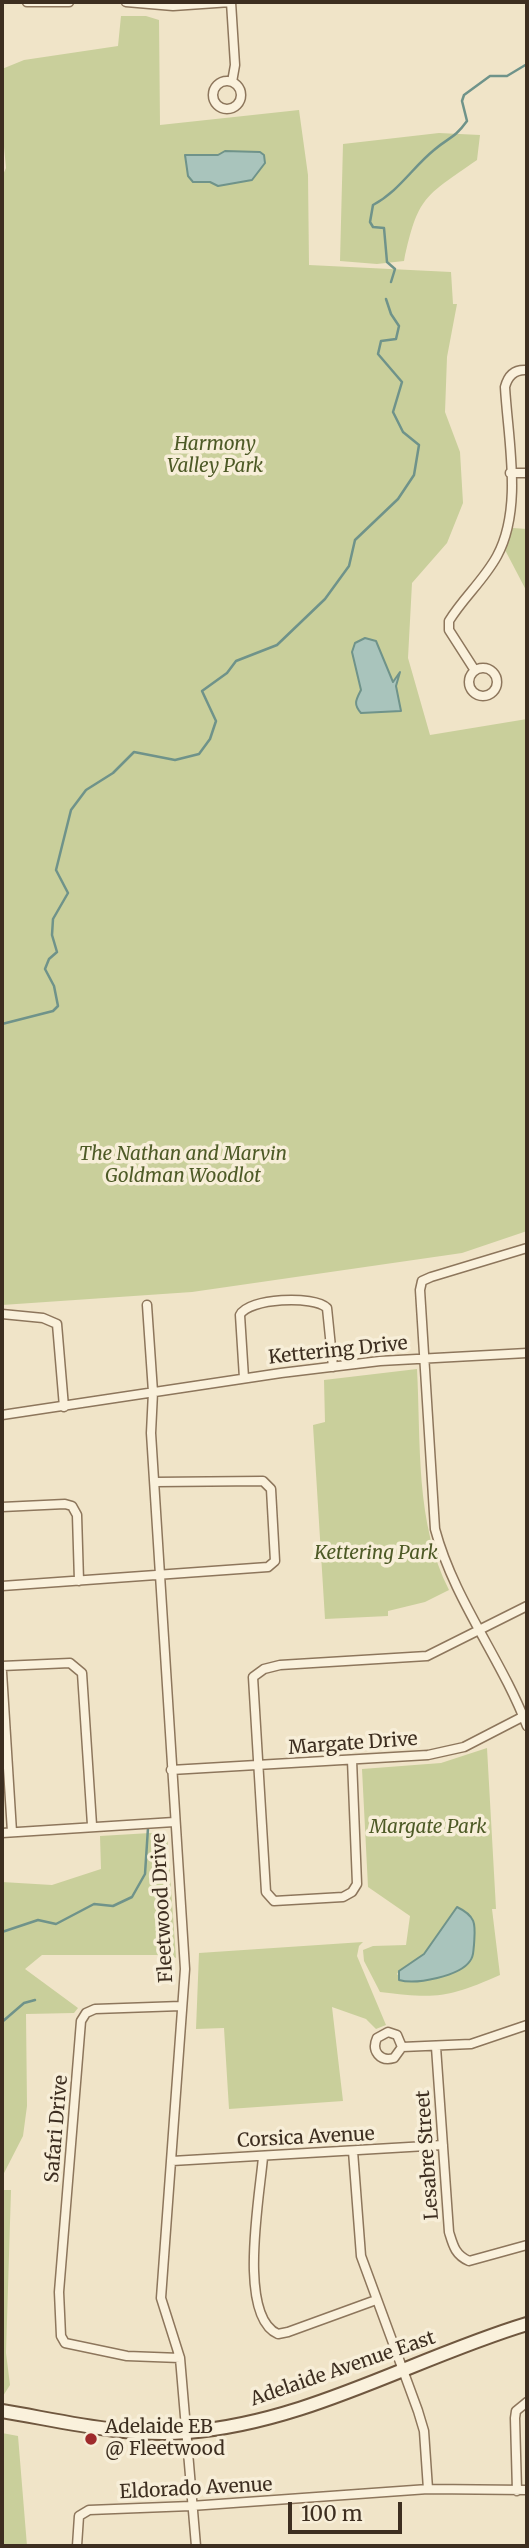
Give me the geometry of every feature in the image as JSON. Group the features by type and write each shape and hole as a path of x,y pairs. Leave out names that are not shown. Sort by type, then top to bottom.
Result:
{"main road":[{"name":"Adelaide Avenue East","path":"2,2412 137,2432 187,2432 274,2417 527,2324"}],"street":[{"path":"27,2 69,2"},
{"path":"126,2 173,6 231,2 234,65 232,82"},
{"path":"474,668 449,630 449,621 485,574 504,543 510,516 505,387 514,372 527,370"},
{"path":"510,473 527,473"},
{"path":"527,1248 422,1281 420,1290 435,1530 445,1565 525,1715 527,1726"},
{"path":"244,1378 240,1315 243,1309 252,1304 308,1299 322,1304 327,1308 333,1367"},
{"name":"Fleetwood Drive","path":"147,1306 153,1392 151,1433 159,1576 185,1969 161,2298 180,2358 196,2546"},
{"path":"2,1314 43,1318 57,1324 64,1407"},
{"name":"Kettering Drive","path":"2,1415 333,1367 425,1358 527,1353"},
{"path":"2,1586 254,1569 268,1567 275,1561 271,1489 263,1481 155,1482"},
{"path":"2,1507 72,1506 77,1515 79,1581"},
{"path":"352,1760 357,1884 352,1892 343,1897 274,1901 266,1892 256,1766 253,1677 264,1669 280,1665 427,1656 527,1606"},
{"path":"2,1666 70,1663 82,1673 92,1825"},
{"path":"2,1672 12,1832"},
{"name":"Margate Drive","path":"171,1770 447,1752 482,1739 525,1715"},
{"path":"2,1833 92,1825 174,1822"},
{"name":"Safari Drive","path":"180,2358 127,2356 65,2343 61,2336 59,2292 81,2021 86,2013 95,2009 181,2006"},
{"path":"402,2047 471,2044 527,2025"},
{"name":"Lesabre Street","path":"436,2047 449,2232 454,2247 462,2258 476,2260 527,2245"},
{"name":"Corsica Avenue","path":"172,2161 443,2145"},
{"path":"353,2151 358,2243 424,2431 428,2489"},
{"path":"263,2157 254,2288 259,2312 270,2330 278,2334 288,2332 376,2300"},
{"path":"517,2491 515,2417 516,2411 527,2402"},
{"name":"Eldorado Avenue","path":"77,2546 79,2516 89,2510 191,2506 428,2489 527,2490"}],"green space":[{"name":"Harmony Valley Park","path":"121,16 146,16 159,20 160,125 299,110 308,175 309,265 451,272 453,304 457,304 447,357 445,412 460,452 463,503 447,543 412,583 408,658 430,735 527,719 527,1231 462,1253 192,1292 2,1305 2,177 6,168 2,126 2,69 24,60 118,46"},
{"path":"439,133 480,135 477,160 445,182 426,200 414,223 404,261 377,264 340,261 343,144"},
{"path":"513,528 527,529 527,592 504,548"},
{"name":"Kettering Park","path":"417,1369 425,1510 430,1538 449,1590 425,1602 388,1611 388,1616 325,1619 313,1425 325,1422 324,1380"},
{"name":"Margate Park","path":"487,1748 496,1909 492,1909 500,1975 442,1995 415,1996 380,1992 364,1961 363,1950 373,1946 406,1945 410,1916 368,1887 362,1769 441,1763","holes":["457,1907 473,1922 474,1952 450,1974 404,1982 397,1974 399,1971 424,1954"]},
{"path":"167,1832 176,1958 169,1955 42,1955 25,1969 78,2008 74,2013 26,2014 27,2106 23,2136 2,2177 2,1882 52,1885 101,1869 100,1836"},
{"path":"363,1942 359,1946 357,1956 386,2025 376,2029 366,2019 332,2007 343,2101 229,2109 224,2028 196,2029 199,1953"},
{"path":"2,2190 11,2190 6,2353 10,2385 3,2396"},
{"path":"2,2433 18,2436 27,2546 2,2546"}],"water":[{"path":"225,151 260,152 264,155 265,163 252,180 218,186 210,182 193,182 188,176 185,155 218,155"},
{"path":"365,638 376,641 393,682 400,672 396,686 401,711 361,713 357,707 361,690 352,652 355,643"},
{"path":"457,1907 469,1914 474,1923 470,1961 457,1971 437,1978 399,1980 399,1971 424,1954"}],"waterway":[{"path":"391,282 395,269 387,262 384,228 373,227 370,222 373,205 398,186 467,121 462,101 464,95 490,76 507,76 527,64"},
{"path":"2,1024 53,1011 58,1006 54,986 45,969 49,959 57,952 52,935 53,919 68,893 56,870 71,810 86,790 113,773 134,752 175,760 199,754 210,739 216,721 202,691 227,673 236,661 277,645 325,599 349,566 355,540 398,499 414,475 419,445 403,432 393,412 402,382 378,354 381,341 396,339 399,326 386,299"},
{"path":"2,1932 38,1920 56,1924 94,1904 113,1906 132,1897 145,1874 148,1828"},
{"path":"2,2022 24,2003 35,2000"}],"place":[{"name":"Adelaide EB @ Fleetwood","path":"91,2439"}],"park label":[{"name":"The Nathan and Marvin Goldman Woodlot","path":"183,1166"}]}
